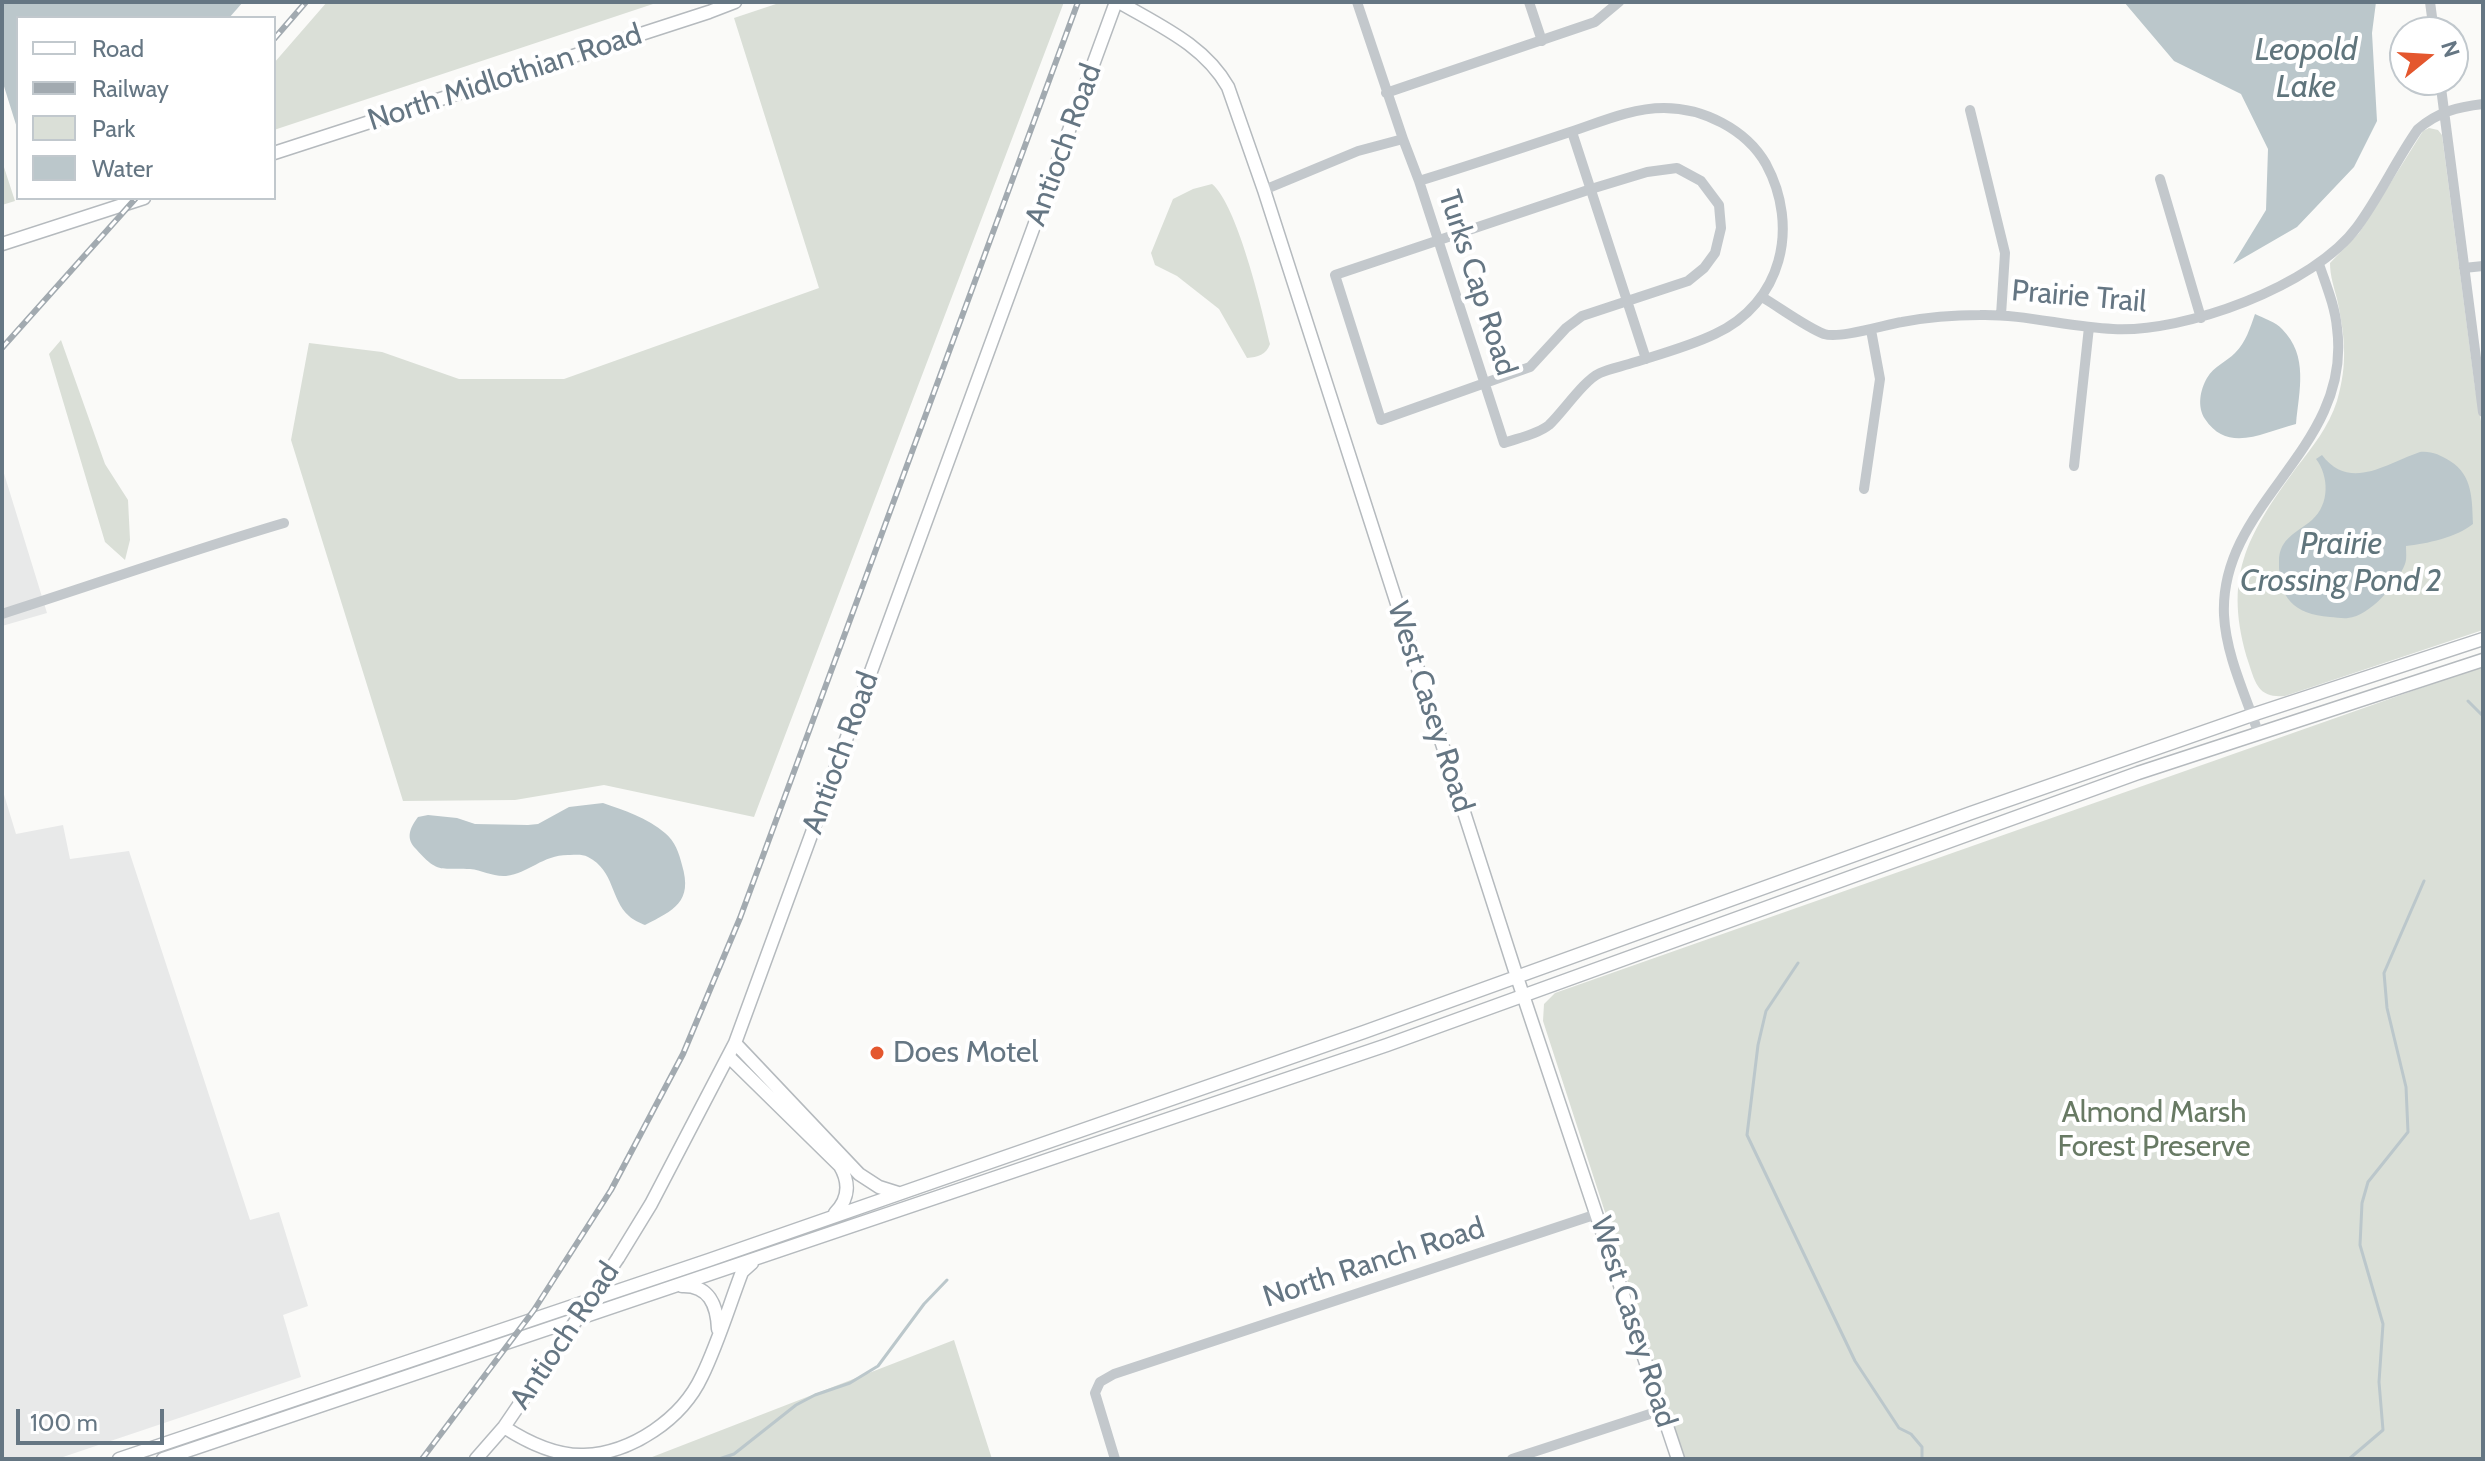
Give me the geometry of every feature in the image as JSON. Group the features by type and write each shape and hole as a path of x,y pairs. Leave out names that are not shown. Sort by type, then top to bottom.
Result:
{"main road":[{"name":"North Midlothian Road","path":"276,152 735,2"},
{"name":"West Casey Road","path":"1118,2 1190,43 1221,75 1228,87 1264,190 1517,977 1678,1459"},
{"name":"Antioch Road","path":"476,1459 504,1427 618,1258 651,1204 729,1057 1118,2"},
{"path":"2,244 138,200"},
{"path":"119,1459 898,1193 1517,977 1971,813 2483,639"},
{"path":"163,1459 1387,1045 2016,816 2258,732 2483,660"},
{"path":"735,1043 859,1174 879,1187 898,1193"},
{"path":"729,1057 840,1166 846,1176 848,1190 842,1206 831,1216"},
{"path":"504,1427 526,1442 558,1452 584,1455 634,1443 656,1429 679,1409 701,1378 742,1272 758,1258"},
{"path":"676,1286 693,1286 710,1297 717,1314 719,1332"}],"street":[{"name":"Turks Cap Road","path":"1357,2 1504,443 1546,428 1597,374 1646,359"},
{"path":"1529,2 1542,41"},
{"path":"1386,93 1595,22 1619,2"},
{"path":"2442,96 2483,412"},
{"name":"Prairie Trail","path":"1762,297 1826,335 1871,330 1947,315 2001,315 2138,330 2201,318 2280,285 2319,264 2357,227 2418,129 2444,111 2483,104"},
{"path":"1419,181 1627,114 1665,108 1704,115 1729,126 1764,161 1781,205 1782,251 1762,297 1734,323 1717,333 1646,359 1572,132"},
{"path":"1970,110 2005,253 2001,315"},
{"path":"1264,190 1358,151 1403,139"},
{"path":"1677,168 1701,181 1719,205 1721,228 1715,253 1704,268 1688,281 1582,316 1566,328 1530,367 1381,420 1335,275 1438,240 1647,172 1677,168"},
{"path":"2160,179 2201,318"},
{"path":"2258,732 2228,641 2224,615 2226,588 2232,561 2246,531 2317,429 2334,389 2337,328 2319,264"},
{"path":"2464,268 2483,266"},
{"path":"2074,466 2089,327"},
{"path":"1864,489 1880,379 1871,330"},
{"path":"2,614 195,549 284,523"},
{"name":"North Ranch Road","path":"1115,1459 1095,1393 1100,1382 1114,1374 1597,1214"},
{"path":"1512,1459 1662,1410"}],"shaded area":[{"path":"2,467 47,613 2,626"},
{"path":"2,788 16,834 63,825 70,859 129,851 250,1220 279,1212 308,1306 283,1315 301,1377 57,1459 2,1459"}],"green space":[{"path":"327,2 659,2 276,129 276,61"},
{"path":"782,2 1064,2 754,817 604,785 515,800 403,801 291,440 309,343 382,352 459,379 564,379 819,288 734,18"},
{"path":"2429,128 2438,130 2442,135 2483,432 2483,630 2285,696 2270,695 2260,689 2254,679 2241,634 2239,582 2244,560 2264,516 2320,436 2337,401 2343,375 2344,350 2330,263 2359,233 2423,131"},
{"path":"2,161 15,201 2,205"},
{"path":"1212,184 1230,213 1255,283 1270,344 1264,353 1255,357 1247,358 1219,309 1177,276 1155,265 1151,253 1173,199"},
{"path":"61,340 105,464 128,500 130,540 125,560 105,542 49,354"},
{"name":"Almond Marsh Forest Preserve","path":"2483,666 2483,1459 1685,1459 1543,1021 1544,1004 1555,993"},
{"path":"954,1340 992,1459 647,1459"}],"water":[{"path":"2,2 243,2 231,16 16,16 16,125 2,80"},
{"name":"Leopold Lake","path":"2124,2 2376,2 2372,33 2377,121 2354,167 2297,227 2233,264 2266,210 2268,149 2241,94 2174,61"},
{"path":"2255,314 2279,327 2296,351 2300,387 2296,424 2247,438 2224,436 2205,419 2200,404 2201,393 2210,374 2242,344"},
{"name":"Prairie Crossing Pond 2","path":"2420,452 2443,457 2463,473 2470,489 2473,524 2441,539 2406,546 2406,562 2396,581 2365,612 2344,618 2317,615 2298,608 2281,585 2279,561 2286,541 2312,520 2325,498 2323,473 2316,459 2322,455 2344,472 2357,473 2382,468"},
{"path":"603,803 651,823 671,840 679,856 685,878 683,896 672,909 645,925 632,919 623,909 608,877 597,863 586,856 560,855 515,874 501,876 435,866 416,849 410,837 418,817 428,815 457,818 475,824 528,825 538,824 569,807"}],"waterway":[{"path":"2468,701 2483,716"},
{"path":"2349,1459 2383,1430 2379,1382 2383,1324 2360,1245 2362,1203 2368,1182 2408,1132 2406,1087 2387,1008 2384,973 2424,881"},
{"path":"1798,963 1766,1011 1758,1045 1747,1135 1855,1361 1899,1428 1911,1434 1922,1447 1922,1459"},
{"path":"719,1459 734,1454 796,1405 850,1383 878,1366 924,1304 947,1280"}],"railway":[{"path":"276,37 306,2"},
{"path":"422,1459 534,1310 611,1190 683,1054 740,918 1078,2"},
{"path":"2,348 134,200"}],"place":[{"name":"Does Motel","path":"877,1053"}]}
